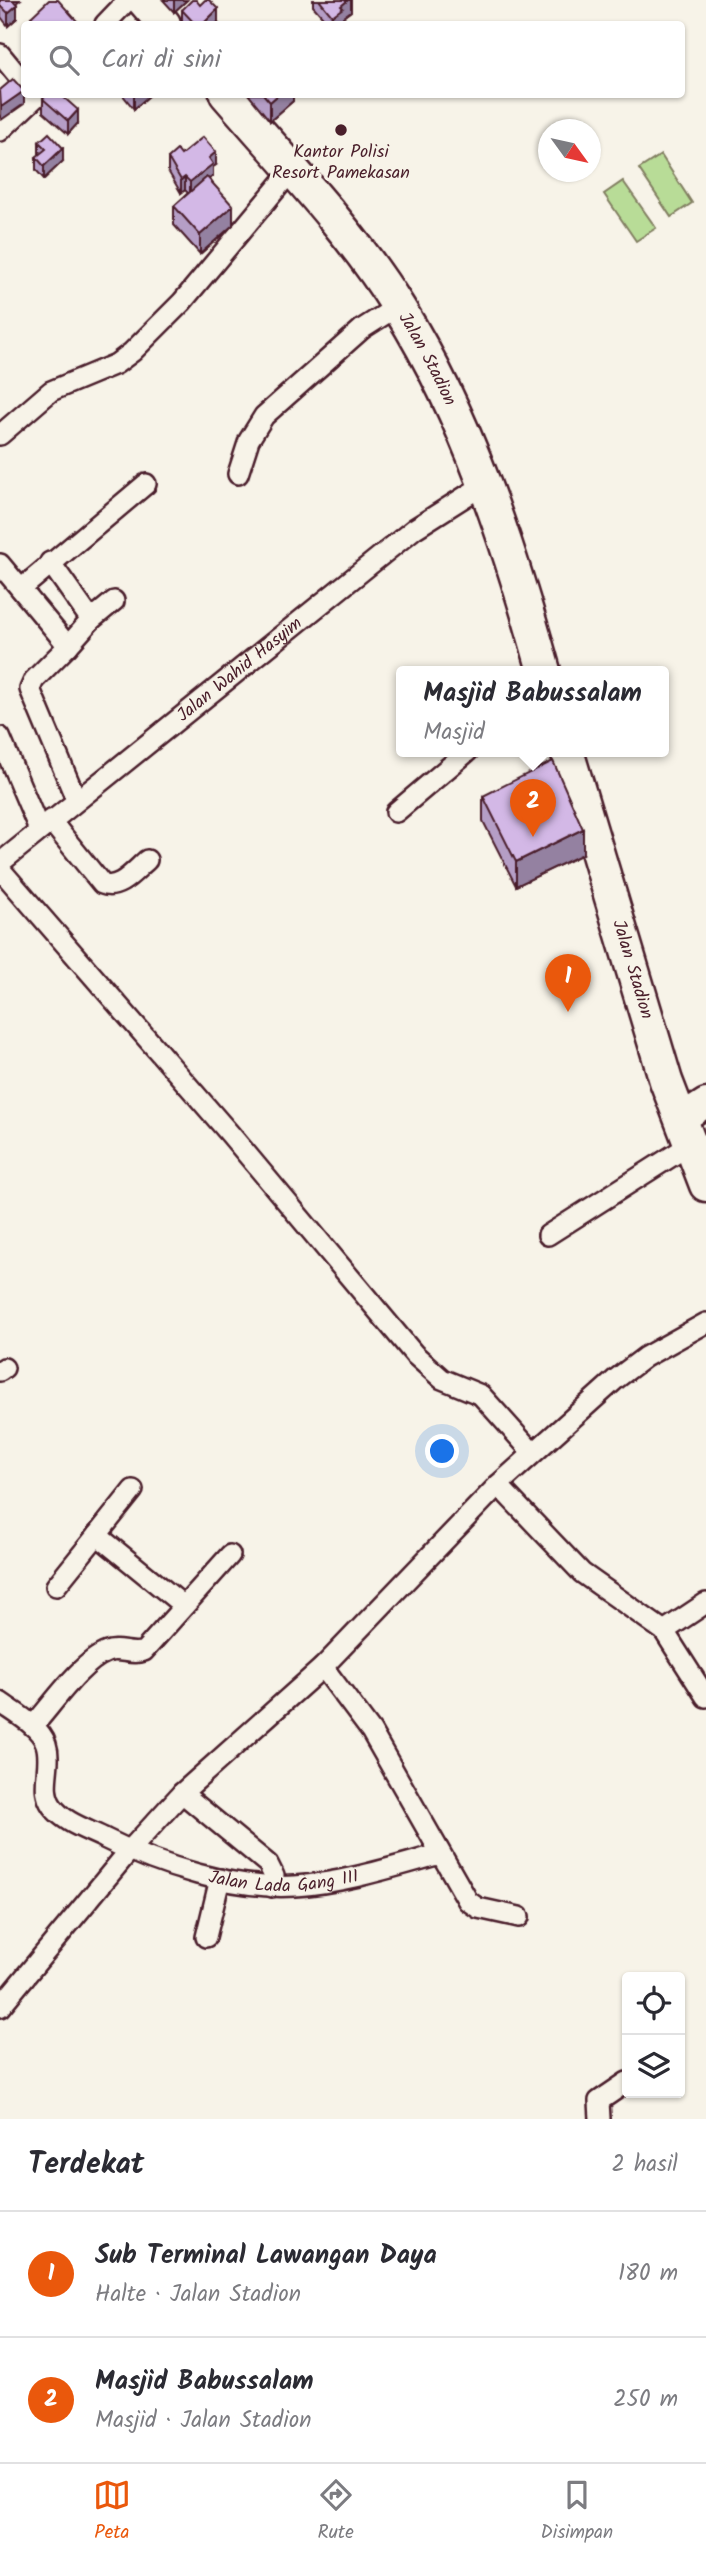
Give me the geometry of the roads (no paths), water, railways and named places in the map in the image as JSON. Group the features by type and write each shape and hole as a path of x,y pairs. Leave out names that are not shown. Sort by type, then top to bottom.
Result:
{"main road":[{"path":"143,0 161,21"},
{"name":"Jalan Stadion","path":"229,98 314,194 398,306 427,356 485,484 542,666"},
{"name":"Jalan Stadion","path":"569,757 662,1068 693,1122 706,1185"}],"street":[{"path":"108,21 128,0"},
{"path":"0,54 21,77"},
{"path":"0,131 29,98"},
{"path":"0,435 51,391 116,364 132,352 182,302 292,170"},
{"path":"238,474 249,440 264,416 354,335 398,306"},
{"path":"21,589 145,484"},
{"name":"Jalan Wahid Hasyim","path":"0,863 414,529 485,484"},
{"path":"50,562 91,620"},
{"path":"0,564 68,646"},
{"path":"76,799 30,690 34,680 91,620 114,601"},
{"path":"0,737 44,825 102,884 113,886 121,883 147,860"},
{"path":"397,812 461,757"},
{"path":"0,869 195,1092 414,1354 442,1379 481,1395 533,1453"},
{"path":"548,1235 693,1122"},
{"path":"0,2007 129,1851 182,1793 323,1667 498,1485 645,1357 706,1323"},
{"path":"498,1485 582,1573 664,1631 706,1697"},
{"path":"56,1586 133,1490"},
{"path":"97,1535 184,1606"},
{"path":"0,1702 33,1726 93,1658 110,1650 130,1654 144,1651 230,1555"},
{"path":"664,1631 706,1603"},
{"path":"323,1667 371,1731 468,1901 478,1908 519,1917"},
{"name":"Jalan Lada Gang III","path":"33,1726 46,1743 46,1795 52,1807 62,1816 129,1851 220,1879 272,1887 298,1886 355,1876 440,1854"},
{"path":"182,1793 268,1864 274,1876 272,1887"},
{"path":"206,1937 220,1879"},
{"path":"600,2119 599,2101 622,2085"}],"place":[{"name":"Kantor Polisi Resort Pamekasan","path":"341,130"},
{"name":"Masjid Babussalam","path":"533,837"},
{"name":"Sub Terminal Lawangan Daya","path":"568,1012"}]}
